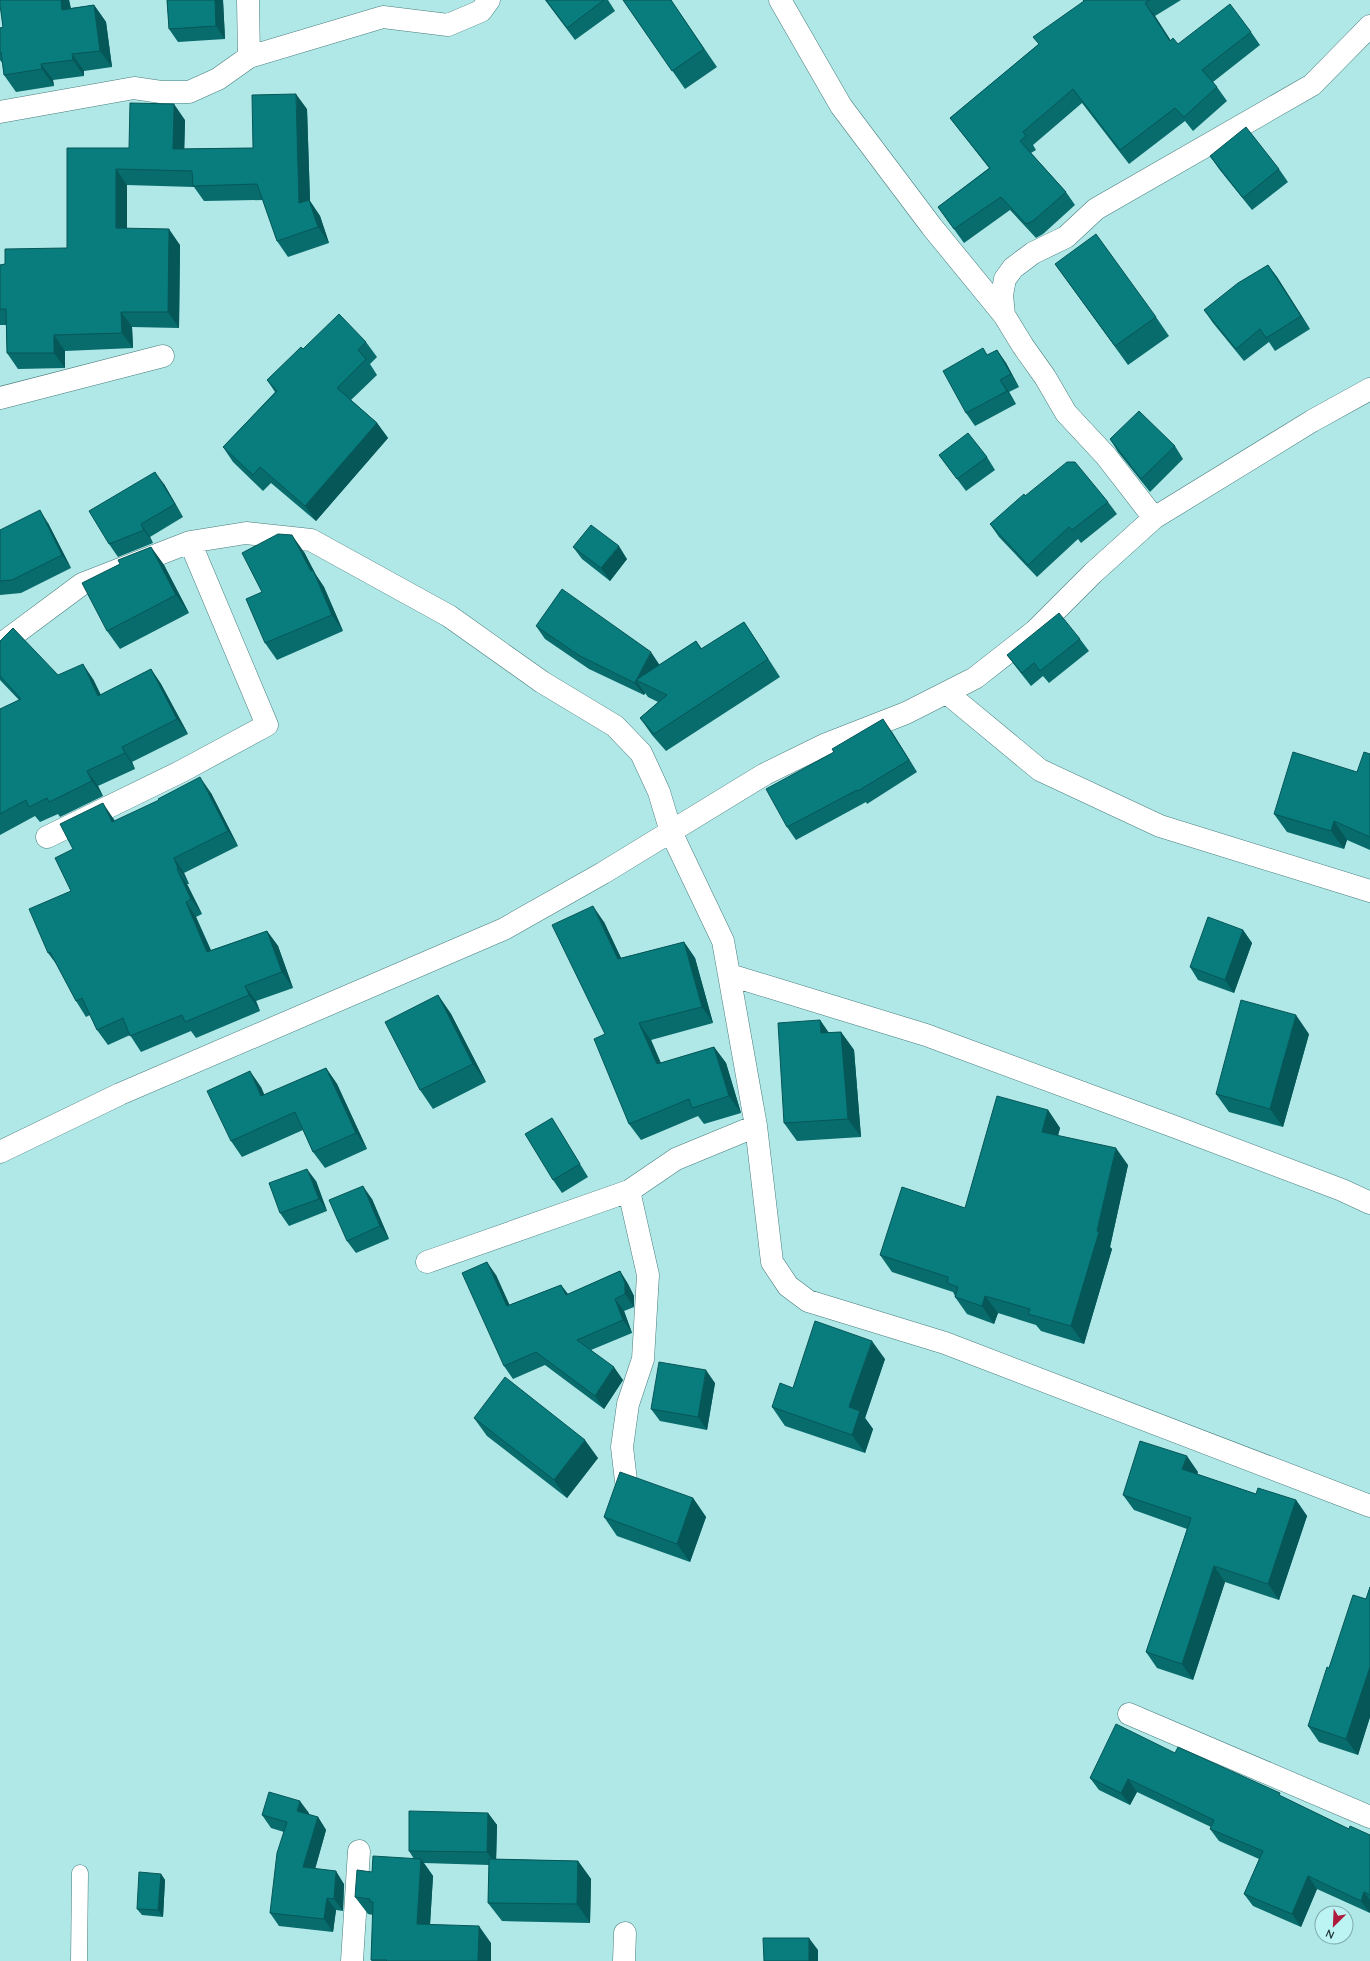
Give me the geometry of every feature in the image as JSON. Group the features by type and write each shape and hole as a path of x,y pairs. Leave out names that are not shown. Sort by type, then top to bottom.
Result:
{"street":[{"path":"248,0 250,57"},
{"path":"0,112 134,88 161,92 189,92 218,79 250,57 383,17 448,25 481,11 489,0"},
{"path":"780,0 841,106 932,227 1004,315 1023,346 1045,377 1066,413 1106,456 1154,518"},
{"path":"1004,315 1002,295 1005,279 1013,268 1033,253 1066,237 1096,209 1312,85 1370,26"},
{"path":"0,398 163,356"},
{"path":"0,1152 120,1094 504,929 603,873 765,774 824,745 906,713 975,678 1035,631 1093,573 1154,518 1312,421 1370,389"},
{"path":"0,645 82,584 190,542 246,533 311,540 449,616 542,682 615,726 641,753 659,792 671,832 723,941 756,1126 772,1262 788,1286 808,1301 945,1343 1370,1506"},
{"path":"47,837 182,771 267,724 190,542"},
{"path":"947,693 1040,770 1152,823 1370,891"},
{"path":"730,975 926,1035 1342,1190 1370,1203"},
{"path":"427,1262 629,1191 676,1159 756,1126"},
{"path":"626,1481 622,1447 628,1404 643,1359 648,1275 629,1191"},
{"path":"1129,1714 1370,1817"},
{"path":"352,1961 360,1850"},
{"path":"624,1961 625,1933"}],"lane":[{"path":"79,1961 80,1873"}],"building":[{"path":"0,0 61,0 62,10 94,5 100,51 72,54 73,60 41,64 42,69 4,75 0,52 0,28 3,27"},
{"path":"167,0 215,0 216,26 169,29"},
{"path":"546,0 604,0 567,28"},
{"path":"623,0 671,0 704,49 672,71"},
{"path":"1083,0 1150,0 1145,3 1170,41 1173,38 1178,44 1230,4 1251,32 1202,70 1217,87 1184,117 1175,108 1120,150 1073,89 1023,132 1026,136 1020,141 1066,192 1033,221 1026,224 1001,197 954,229 938,207 990,168 950,118 1039,44 1033,37 1084,1"},
{"path":"296,94 299,203 309,200 318,227 277,241 257,184 193,186 192,171 116,169 116,228 169,229 168,312 121,312 122,333 54,335 54,353 7,353 6,309 0,309 0,265 5,264 5,249 67,248 67,148 129,148 130,103 174,104 173,149 253,148 252,95"},
{"path":"1246,127 1279,169 1243,198 1210,156"},
{"path":"1096,234 1156,317 1115,346 1055,264"},
{"path":"1268,265 1301,316 1266,338 1260,329 1236,349 1204,310 1238,283"},
{"path":"339,314 366,342 358,350 366,359 337,388 377,423 305,506 260,467 253,475 223,447 277,391 267,380 301,347 303,349"},
{"path":"983,348 987,355 997,350 1011,374 1000,380 1007,391 966,413 943,371"},
{"path":"1139,411 1175,446 1141,479 1110,439"},
{"path":"968,433 987,457 957,479 939,455"},
{"path":"1067,462 1075,462 1108,502 1072,530 1069,527 1028,565 990,524 1024,494 1025,496"},
{"path":"155,472 175,504 141,524 144,530 109,544 89,511"},
{"path":"40,510 62,555 12,580 0,581 0,530"},
{"path":"591,525 619,546 601,568 573,547"},
{"path":"278,534 292,535 311,571 313,570 332,615 265,643 246,599 262,592 242,553"},
{"path":"151,547 176,595 107,631 82,583 120,564 118,560"},
{"path":"562,589 651,652 635,683 580,656 536,626"},
{"path":"1059,613 1080,639 1040,671 1034,663 1022,673 1007,655"},
{"path":"744,622 768,659 654,734 640,718 667,695 636,680 696,641 701,649"},
{"path":"13,628 58,675 83,664 98,696 151,669 177,719 122,747 125,753 87,771 92,781 49,802 47,798 29,807 26,800 0,814 0,709 21,699 0,676 0,641"},
{"path":"883,719 909,760 858,791 857,790 787,827 766,789 834,752 832,749"},
{"path":"1293,752 1357,772 1364,752 1370,754 1370,837 1334,821 1331,831 1274,814"},
{"path":"200,777 228,831 174,858 178,868 177,869 191,899 186,902 207,952 267,931 282,972 245,986 249,995 185,1022 182,1015 130,1036 123,1018 97,1030 82,998 76,1001 50,952 48,953 29,909 71,891 55,858 73,849 60,824 103,803 112,822 159,800 158,799"},
{"path":"593,906 618,959 684,942 702,1007 639,1023 657,1064 714,1047 729,1096 692,1108 689,1099 629,1124 594,1039 605,1034 552,925"},
{"path":"1208,917 1243,930 1225,980 1190,967"},
{"path":"438,995 473,1064 420,1090 385,1022"},
{"path":"1241,1000 1296,1015 1270,1109 1216,1094"},
{"path":"820,1020 821,1033 841,1032 848,1119 784,1123 778,1023"},
{"path":"326,1068 356,1133 313,1152 295,1112 231,1141 207,1091 250,1071 261,1096"},
{"path":"997,1096 1048,1110 1042,1132 1116,1148 1097,1231 1099,1232 1071,1326 1028,1314 1030,1309 985,1296 982,1306 955,1297 958,1287 947,1283 948,1277 880,1255 902,1187 965,1208"},
{"path":"552,1118 580,1164 553,1180 525,1134"},
{"path":"307,1169 319,1199 280,1213 269,1183"},
{"path":"363,1186 380,1226 347,1241 329,1200"},
{"path":"487,1262 507,1306 561,1285 566,1295 620,1271 625,1283 625,1294 615,1299 623,1320 577,1340 614,1367 595,1396 536,1352 504,1366 462,1273"},
{"path":"815,1321 872,1341 849,1407 860,1411 852,1435 772,1407 780,1383 793,1388"},
{"path":"659,1362 706,1370 698,1417 651,1409"},
{"path":"505,1377 585,1440 554,1480 474,1418"},
{"path":"1140,1441 1187,1456 1182,1469 1256,1494 1258,1488 1296,1500 1268,1584 1214,1566 1182,1664 1146,1652 1191,1518 1123,1495"},
{"path":"620,1472 693,1498 677,1544 604,1517"},
{"path":"1370,1587 1370,1667 1346,1739 1308,1726 1353,1595 1366,1599"},
{"path":"1116,1724 1175,1753 1178,1747 1280,1793 1279,1795 1349,1829 1350,1826 1370,1835 1370,1895 1364,1892 1361,1901 1308,1876 1292,1914 1244,1894 1263,1851 1210,1829 1214,1820 1128,1779 1121,1793 1090,1778"},
{"path":"269,1792 300,1801 297,1811 318,1817 303,1867 336,1871 334,1899 327,1898 324,1919 270,1913 277,1853 287,1822 262,1815"},
{"path":"409,1811 488,1813 487,1852 409,1851"},
{"path":"373,1856 421,1859 417,1924 479,1926 478,1961 371,1960 373,1902 370,1902 370,1899 355,1897 357,1870 372,1872"},
{"path":"489,1859 578,1861 577,1904 488,1903"},
{"path":"139,1872 161,1874 158,1910 137,1909"},
{"path":"763,1938 809,1938 809,1961 764,1961"}]}
